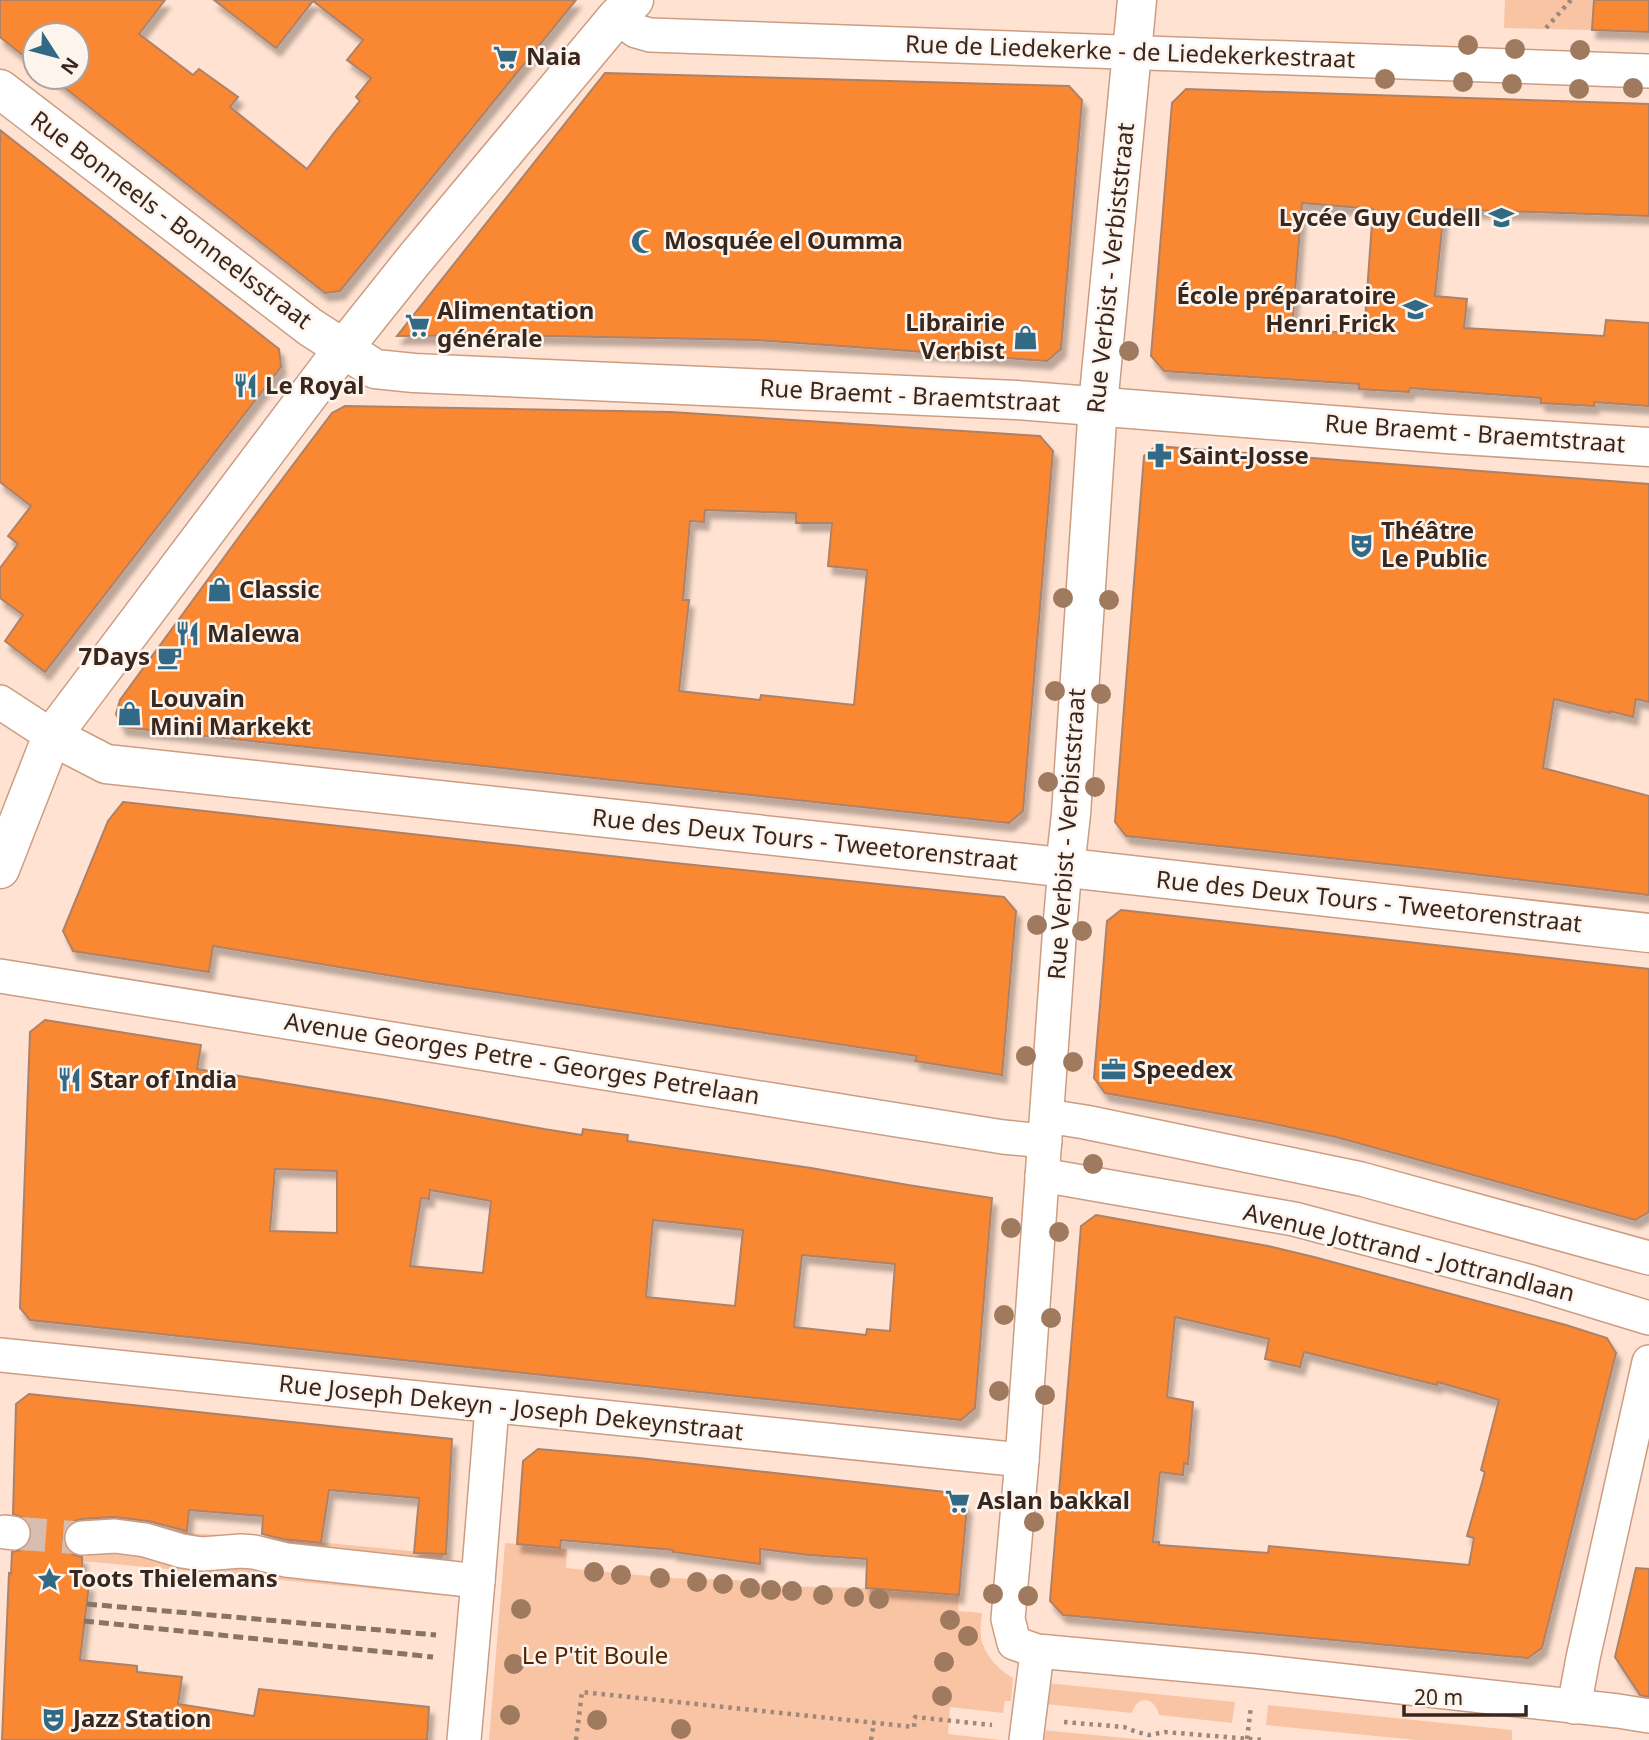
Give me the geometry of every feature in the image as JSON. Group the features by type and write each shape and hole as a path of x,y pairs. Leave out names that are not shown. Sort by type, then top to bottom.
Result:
{"main road":[{"name":"Rue Verbist - Verbiststraat","path":"1065,868 1071,814 1098,405 1137,0"},
{"path":"0,869 51,736 343,349 625,8"},
{"name":"Rue Bonneels - Bonneelsstraat","path":"0,89 310,327 343,349"},
{"name":"Rue Braemt - Braemtstraat","path":"343,349 375,369 414,373 1003,399 1649,447"},
{"name":"Rue des Deux Tours - Tweetorenstraat","path":"51,736 106,764 1649,933"}],"street":[{"name":"Rue de Liedekerke - de Liedekerkestraat","path":"625,8 636,31 650,35 1649,71"},
{"path":"0,702 51,736"},
{"name":"Rue Verbist - Verbiststraat","path":"1037,1656 1014,1643 1008,1619 1065,868"},
{"name":"Avenue Georges Petre - Georges Petrelaan","path":"0,976 1003,1137 1046,1128"},
{"path":"1046,1128 1098,1124 1361,1179 1649,1258"},
{"name":"Avenue Jottrand - Jottrandlaan","path":"1042,1175 1294,1219 1531,1282 1649,1318"},
{"name":"Rue Joseph Dekeyn - Joseph Dekeynstraat","path":"0,1355 1022,1460"},
{"path":"1574,1707 1649,1362"},
{"path":"464,1740 492,1407"},
{"path":"82,1538 115,1535 202,1554 254,1552 286,1560 478,1581"},
{"path":"1027,1729 1037,1656 1255,1671 1649,1716"}],"path":[{"path":"576,1740 582,1692 914,1727 915,1717 1027,1729 1124,1727 1149,1735 1165,1732 1263,1740"},
{"path":"1247,1739 1250,1711"},
{"path":"872,1740 874,1722"}],"green space":[{"path":"1505,0 1594,0 1592,30 1504,28"},
{"path":"83,1527 187,1531 443,1554 442,1562"},
{"name":"Le P'tit Boule","path":"505,1543 567,1549 566,1568 670,1578 736,1580 773,1586 866,1588 959,1595 958,1611 982,1613 981,1634 985,1650 997,1666 1013,1678 1011,1701 1005,1701 1003,1713 950,1707 948,1734 1001,1740 489,1740"},
{"path":"82,1548 440,1584 439,1595 82,1561"},
{"path":"1047,1683 1235,1702 1232,1723 1159,1715 1154,1704 1146,1700 1138,1703 1132,1713 1045,1704"},
{"path":"1268,1705 1512,1730 1512,1740 1416,1740 1266,1725"},
{"path":"1042,1730 1146,1740 1041,1740"}],"building":[{"path":"0,0 165,0 139,34 193,75 199,69 238,97 230,107 307,169 360,101 356,97 371,78 347,60 363,40 313,1 276,48 214,0 576,0 340,291 325,293 69,91 91,91 91,21 21,21 21,54 0,37"},
{"path":"1594,0 1649,0 1649,32 1592,30"},
{"path":"605,73 1069,86 1082,100 1061,349 1047,361 757,340 397,336"},
{"path":"1186,89 1649,104 1649,216 1444,209 1435,296 1467,299 1464,328 1604,336 1606,320 1649,323 1649,406 1594,402 1594,406 1541,403 1541,398 1410,388 1409,392 1359,389 1359,384 1164,371 1151,356 1172,103","holes":["1302,203 1373,209 1364,334 1292,329"]},
{"path":"0,130 279,349 281,367 45,672 5,641 23,615 0,598 0,568 18,544 8,536 31,506 0,482"},
{"path":"345,406 671,412 1040,436 1053,451 1023,811 1009,823 122,727 116,714 120,700 332,413","holes":["705,510 796,513 796,523 832,523 828,566 867,570 854,705 761,695 760,700 679,691 689,600 683,600 690,521 704,522"]},
{"path":"1156,446 1649,484 1649,702 1636,699 1633,717 1554,699 1543,768 1649,796 1649,895 1126,836 1115,822 1144,456"},
{"path":"123,802 1004,897 1016,911 1002,1075 915,1061 917,1056 428,982 213,946 209,972 73,951 63,931 108,821"},
{"path":"1121,910 1649,969 1649,1212 1635,1220 1336,1137 1105,1093 1094,1078 1107,921"},
{"path":"45,1020 201,1045 197,1069 582,1135 583,1129 628,1135 627,1141 992,1198 975,1408 961,1420 30,1320 20,1308 30,1032","holes":["275,1169 337,1171 337,1233 270,1231","430,1190 491,1201 483,1273 410,1266 421,1198 429,1199","653,1220 743,1230 735,1306 646,1297","802,1255 895,1264 890,1331 867,1329 866,1335 794,1327"]},
{"path":"1096,1215 1268,1246 1607,1338 1616,1353 1542,1648 1528,1658 1063,1615 1050,1601 1081,1226","holes":["1175,1317 1269,1339 1265,1359 1300,1367 1304,1352 1437,1385 1438,1382 1499,1400 1481,1470 1485,1472 1467,1536 1474,1538 1469,1565 1269,1546 1268,1553 1159,1545 1159,1542 1153,1542 1160,1472 1183,1475 1184,1463 1188,1464 1193,1402 1167,1397"]},
{"path":"29,1394 452,1439 446,1554 414,1553 419,1498 329,1490 321,1543 262,1534 263,1516 189,1510 187,1531 148,1521 114,1517 72,1522 65,1529 63,1538 66,1549 82,1557 83,1583 89,1584 80,1660 137,1666 137,1672 182,1677 178,1704 254,1716 259,1689 429,1707 427,1740 2,1740 12,1552 28,1545 32,1535 31,1526 25,1518 13,1514 16,1404"},
{"path":"538,1449 954,1493 967,1507 959,1595 866,1588 867,1559 760,1549 760,1564 673,1550 561,1540 560,1548 517,1544 523,1461"},
{"path":"1636,1568 1649,1569 1649,1697 1640,1695 1615,1657"}],"tunnel":[{"path":"13,1533 82,1538"}],"railway":[{"path":"87,1604 436,1635"},
{"path":"84,1621 433,1657"}],"place":[{"name":"Naia","path":"506,57"},
{"name":"Lycée Guy Cudell","path":"1501,218"},
{"name":"Mosquée el Oumma","path":"644,241"},
{"name":"École préparatoire Henri Frick","path":"1416,310"},
{"name":"Alimentation générale","path":"417,325"},
{"name":"Librairie Verbist","path":"1025,337"},
{"name":"Le Royal","path":"245,386"},
{"name":"Saint-Josse","path":"1159,456"},
{"name":"Théâtre Le Public","path":"1361,545"},
{"name":"Classic","path":"219,590"},
{"name":"Malewa","path":"187,634"},
{"name":"7Days","path":"170,657"},
{"name":"Louvain Mini Markekt","path":"130,713"},
{"name":"Speedex","path":"1113,1070"},
{"name":"Star of India","path":"70,1080"},
{"name":"Aslan bakkal","path":"957,1501"},
{"name":"Toots Thielemans","path":"49,1579"},
{"name":"Jazz Station","path":"53,1719"}]}
